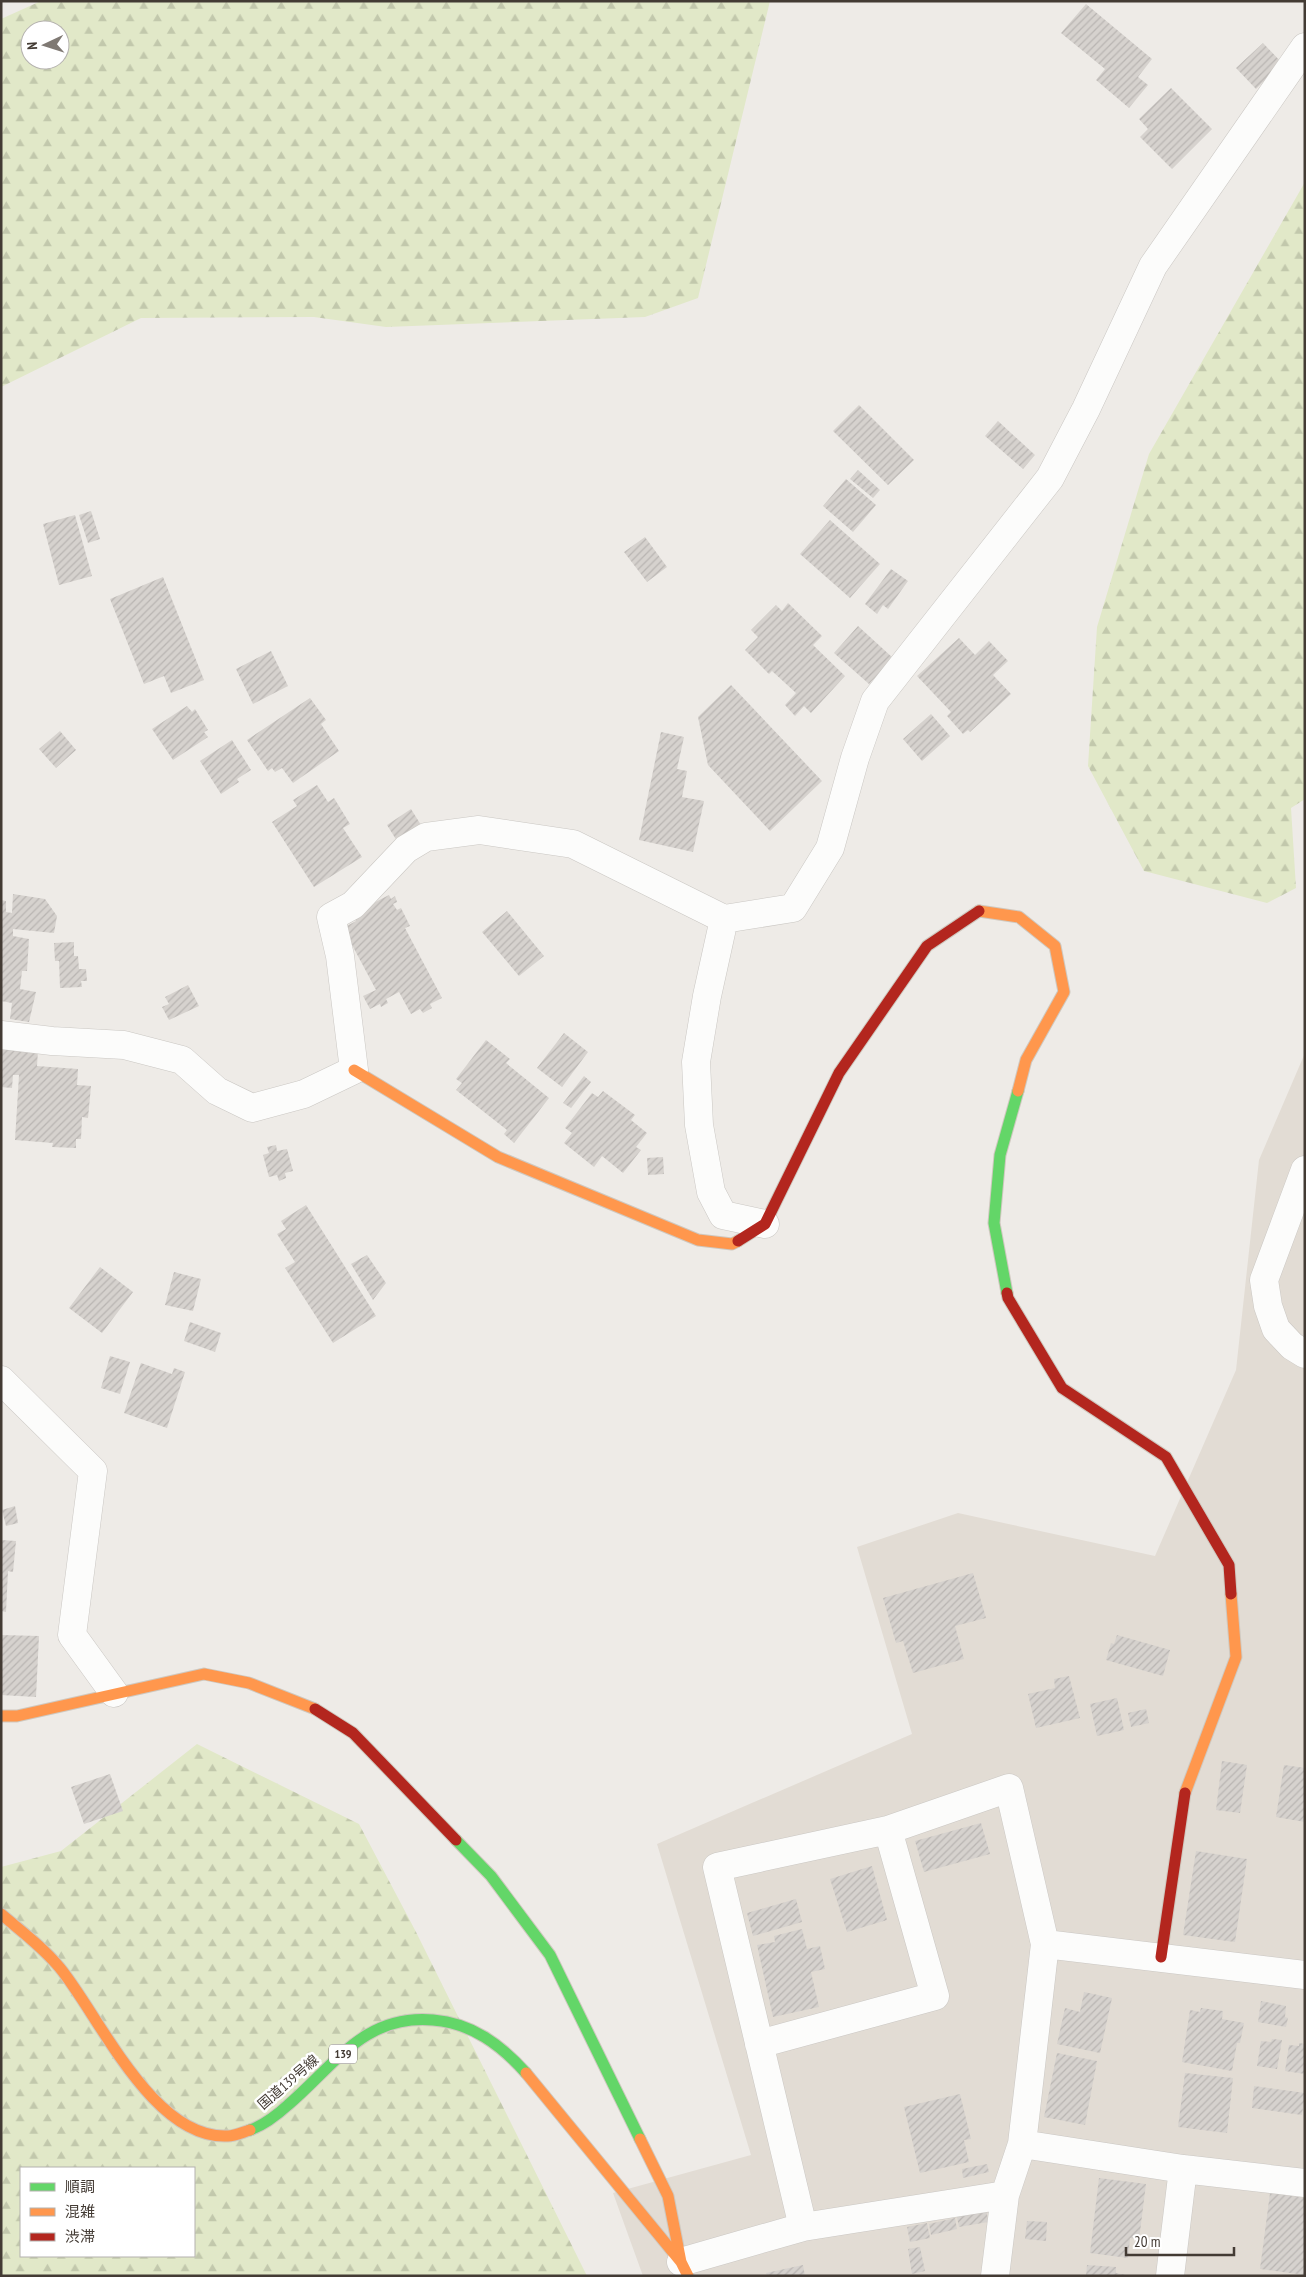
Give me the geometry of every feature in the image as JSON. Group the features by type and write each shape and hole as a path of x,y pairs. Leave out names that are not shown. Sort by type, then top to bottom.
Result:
{"main road":[{"path":"354,1070 498,1157 698,1240 732,1244 765,1224 839,1073 927,946 981,910 1019,917 1055,946 1064,992 1026,1060 1000,1155 994,1223 1008,1298 1062,1388 1166,1458 1229,1565 1236,1657 1185,1791 1161,1958"},
{"path":"1,1716 17,1716 114,1692 204,1674 250,1683 311,1706 360,1740 491,1876 550,1955 668,2196 685,2269"},
{"name":"国道139号線","path":"1,1914 59,1967 112,2045 161,2106 181,2122 204,2132 230,2135 253,2130 274,2117 357,2040 386,2024 415,2019 445,2021 469,2027 498,2047 525,2070 685,2269"}],"street":[{"path":"1,1035 52,1041 124,1045 182,1060 217,1091 252,1108 304,1094 354,1070 340,956 331,917 353,905 406,849 426,837 479,830 573,844 724,919 793,908 830,848 854,758 875,701 1050,478 1086,409 1153,266 1305,47"},
{"path":"724,919 707,996 696,1062 699,1125 711,1192 723,1215 765,1224"},
{"path":"1305,1170 1264,1280 1268,1306 1276,1329 1292,1346 1305,1354"},
{"path":"1,1380 94,1471 72,1635 114,1692"},
{"path":"803,2227 717,1867 888,1830 1009,1788 1045,1944 1022,2144 1005,2195 995,2276"},
{"path":"759,2044 934,1996 888,1830"},
{"path":"1045,1944 1305,1975"},
{"path":"1022,2144 1183,2170 1305,2183"},
{"path":"1170,2276 1183,2170"},
{"path":"685,2269 803,2227 1005,2195"}],"shaded area":[{"path":"1305,1053 1305,2276 643,2276 613,2193 751,2155 657,1844 912,1734 857,1547 958,1513 1155,1556 1236,1370 1259,1160"}],"green space":[{"path":"41,1 770,1 698,298 645,317 386,327 314,317 141,318 1,387 1,19"},
{"path":"1305,182 1305,799 1291,808 1296,888 1267,903 1144,871 1088,766 1097,627 1149,454"},
{"path":"197,1744 359,1824 416,1932 587,2276 1,2276 1,1867 61,1851"}],"building":[{"path":"1086,4 1152,59 1138,77 1148,85 1129,108 1096,80 1105,69 1061,33"},
{"path":"1263,43 1282,63 1256,89 1236,68"},
{"path":"1171,88 1212,129 1172,169 1140,137 1148,129 1139,119"},
{"path":"859,405 914,460 888,485 833,431"},
{"path":"998,421 1035,455 1023,469 985,436"},
{"path":"858,470 880,490 873,498 850,479"},
{"path":"846,479 876,505 853,532 823,506"},
{"path":"91,511 100,539 88,543 79,515"},
{"path":"75,515 92,576 59,585 43,524"},
{"path":"830,520 880,564 850,598 800,554"},
{"path":"645,537 667,567 647,582 624,552"},
{"path":"891,569 908,581 888,609 883,605 877,614 865,604"},
{"path":"163,577 204,680 171,693 164,676 144,684 110,599"},
{"path":"788,603 822,636 813,645 845,676 811,713 804,706 795,716 785,705 796,693 772,671 769,674 745,650 758,637 751,630 776,605 782,611"},
{"path":"858,626 893,658 869,684 834,653"},
{"path":"959,638 975,655 989,641 1008,661 993,675 1011,694 970,732 968,730 963,734 947,716 951,712 917,676"},
{"path":"271,651 288,686 253,704 236,669"},
{"path":"731,685 822,781 770,831 708,765 698,717"},
{"path":"310,698 326,720 321,724 339,751 293,783 282,768 275,772 272,768 268,771 247,740"},
{"path":"187,706 192,712 195,709 208,730 204,732 208,737 173,760 152,729"},
{"path":"931,714 950,736 922,761 903,739"},
{"path":"60,731 76,750 56,768 39,749"},
{"path":"661,732 684,737 677,769 687,771 682,797 704,801 693,852 639,840"},
{"path":"232,740 251,770 237,779 239,782 221,794 200,761"},
{"path":"317,785 328,802 334,798 350,824 343,828 362,857 314,887 272,822 297,806 293,800"},
{"path":"411,809 421,825 397,841 387,825"},
{"path":"13,894 45,899 57,916 54,933 13,929 13,936 29,939 27,971 22,971 20,989 36,992 29,1022 10,1019 12,1003 1,1001 1,900 6,901 6,912 12,913"},
{"path":"389,895 391,899 395,896 397,902 393,904 397,910 401,908 410,926 405,928 442,998 430,1004 432,1008 423,1013 420,1009 411,1014 399,992 386,999 388,1003 381,1007 380,1004 370,1009 363,996 376,990 343,928 356,921 352,914"},
{"path":"507,911 544,956 519,976 482,932"},
{"path":"74,942 74,956 78,956 79,969 86,969 87,981 81,981 82,987 60,988 59,961 55,961 54,943"},
{"path":"188,985 199,1006 169,1020 162,1007 169,1004 165,997"},
{"path":"564,1033 588,1052 562,1087 537,1068"},
{"path":"486,1040 510,1059 506,1063 549,1098 514,1143 504,1134 507,1130 456,1090 462,1083 456,1079"},
{"path":"11,1047 38,1050 37,1066 78,1069 77,1085 91,1086 88,1118 82,1117 81,1139 76,1139 76,1148 52,1147 53,1143 15,1140 19,1075 13,1075 12,1088 1,1087 1,1049 10,1050"},
{"path":"584,1076 591,1082 571,1108 563,1103"},
{"path":"603,1091 635,1115 631,1120 647,1133 636,1147 641,1150 623,1173 602,1156 594,1167 564,1143 572,1133 565,1128 592,1093 598,1097"},
{"path":"276,1145 277,1151 287,1149 293,1171 285,1173 286,1178 279,1181 277,1175 269,1177 263,1155 269,1153 267,1147"},
{"path":"663,1157 664,1174 648,1175 647,1158"},
{"path":"306,1205 376,1316 333,1343 285,1268 295,1262 277,1234 286,1229 281,1221"},
{"path":"367,1255 386,1283 373,1300 351,1264"},
{"path":"100,1267 133,1292 102,1333 69,1308"},
{"path":"174,1272 201,1279 193,1311 165,1305"},
{"path":"190,1322 221,1333 215,1352 184,1341"},
{"path":"110,1356 130,1362 120,1394 101,1388"},
{"path":"141,1363 172,1374 174,1368 185,1372 167,1428 124,1413"},
{"path":"15,1506 18,1523 6,1526 2,1510"},
{"path":"1,1540 16,1541 13,1572 8,1571 6,1612 1,1611"},
{"path":"973,1573 986,1618 955,1626 964,1659 913,1673 903,1641 896,1643 883,1598"},
{"path":"1,1635 39,1636 36,1697 1,1695"},
{"path":"1117,1635 1170,1650 1163,1676 1106,1660 1111,1643 1114,1644"},
{"path":"1069,1676 1080,1718 1036,1728 1028,1694 1055,1688 1054,1679"},
{"path":"1117,1698 1124,1730 1097,1736 1090,1704"},
{"path":"1146,1709 1149,1723 1131,1727 1128,1713"},
{"path":"1222,1761 1247,1765 1240,1813 1216,1810"},
{"path":"1284,1765 1305,1768 1305,1822 1276,1817"},
{"path":"110,1774 123,1811 84,1824 71,1787"},
{"path":"981,1823 990,1854 924,1872 915,1841"},
{"path":"1196,1851 1247,1859 1235,1942 1183,1935"},
{"path":"872,1866 887,1920 847,1932 830,1879"},
{"path":"796,1899 802,1922 753,1936 747,1913"},
{"path":"802,1929 807,1949 820,1946 825,1969 811,1972 819,2007 773,2017 757,1945 775,1942 774,1936"},
{"path":"1084,1992 1112,1998 1100,2053 1057,2044 1065,2008 1080,2012"},
{"path":"1261,2001 1286,2006 1285,2017 1288,2018 1286,2027 1258,2022"},
{"path":"1201,2008 1223,2011 1222,2019 1244,2023 1240,2043 1237,2043 1232,2071 1182,2062 1190,2010 1200,2012"},
{"path":"1272,2039 1282,2040 1277,2069 1257,2066 1261,2041 1271,2042"},
{"path":"1299,2043 1305,2044 1305,2074 1285,2071 1289,2045 1299,2046"},
{"path":"1057,2053 1097,2061 1085,2125 1044,2117"},
{"path":"1185,2073 1233,2078 1227,2133 1178,2127"},
{"path":"1254,2086 1305,2093 1302,2115 1252,2108"},
{"path":"960,2094 971,2139 964,2140 969,2162 920,2173 904,2107"},
{"path":"987,2164 989,2172 963,2178 962,2169"},
{"path":"1099,2178 1146,2184 1139,2240 1130,2238 1128,2258 1090,2253"},
{"path":"1270,2193 1305,2198 1305,2275 1260,2269"},
{"path":"986,2207 988,2222 959,2227 956,2212"},
{"path":"955,2218 957,2229 931,2235 929,2224"},
{"path":"1027,2221 1047,2222 1046,2241 1025,2239"},
{"path":"927,2223 930,2238 910,2242 907,2227"},
{"path":"920,2247 925,2271 912,2274 908,2249"},
{"path":"803,2265 805,2276 767,2276 766,2273"},
{"path":"1087,2265 1116,2267 1116,2273 1131,2276 1086,2276"}],"traffic: fast":[{"path":"1007,1293 994,1223 1000,1155 1018,1091"},
{"path":"456,1840 491,1876 550,1955 640,2139"},
{"path":"250,2130 265,2123 279,2112 352,2045 388,2025 409,2020 447,2022 473,2031 496,2045 526,2073"}],"traffic: slow":[{"path":"979,911 1019,917 1055,946 1064,992 1026,1060 1018,1091"},
{"path":"354,1070 498,1157 698,1240 732,1244 738,1241"},
{"path":"1185,1793 1236,1657 1231,1594"},
{"path":"1,1716 17,1716 204,1674 249,1683 315,1709"},
{"path":"1,1914 39,1946 60,1968 76,1989 111,2044 152,2098 176,2118 201,2132 228,2136 250,2130"},
{"path":"526,2073 681,2262 688,2276"},
{"path":"640,2139 668,2196 681,2262"}],"traffic: jam":[{"path":"738,1241 765,1224 839,1073 927,946 979,911"},
{"path":"1007,1293 1008,1298 1062,1388 1166,1457 1229,1565 1231,1594"},
{"path":"315,1709 353,1733 456,1840"},
{"path":"1161,1957 1185,1793"}]}
